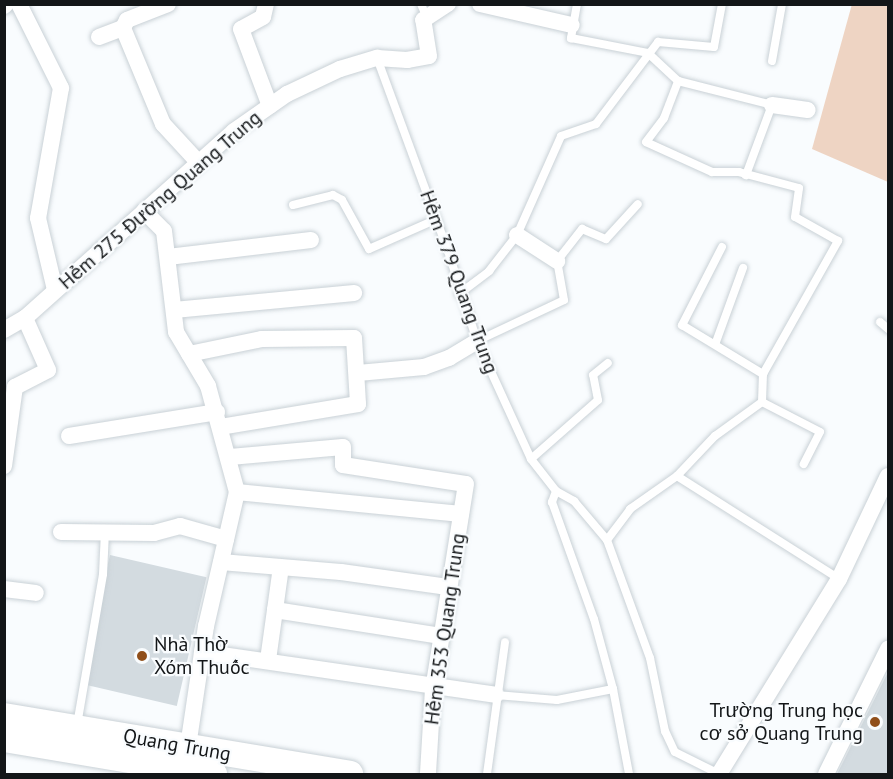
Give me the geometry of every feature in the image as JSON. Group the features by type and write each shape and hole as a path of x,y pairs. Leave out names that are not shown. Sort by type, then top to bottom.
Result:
{"main road":[{"name":"Quang Trung","path":"4,716 350,774"},
{"name":"Quang Trung","path":"4,739 209,774"}],"street":[{"path":"19,4 61,88 38,218 55,290"},
{"path":"99,37 123,28 127,20 168,4"},
{"path":"266,4 262,17 241,29 270,106"},
{"name":"Hẻm 275 Đường Quang Trung","path":"4,330 24,318 234,130 270,106 340,69 377,58 407,60 429,56 423,24 424,10 448,4"},
{"path":"481,5 572,25"},
{"path":"123,28 163,124 199,163"},
{"path":"772,105 808,110"},
{"path":"144,211 164,231 176,332 208,386 230,457 237,492 202,652 188,747"},
{"path":"517,235 557,261"},
{"path":"168,257 312,240"},
{"path":"174,310 354,293"},
{"path":"4,466 15,387 48,370 24,318"},
{"path":"69,436 358,404 355,342 350,336 262,339 189,354"},
{"path":"358,373 424,367 449,358 477,340"},
{"name":"Hẻm 353 Quang Trung","path":"230,457 343,447 342,465 466,484 433,689 428,774"},
{"path":"719,774 839,579 888,476"},
{"path":"237,492 461,514"},
{"path":"61,532 154,533 180,526 226,539"},
{"path":"221,562 448,587"},
{"path":"268,660 281,567"},
{"path":"4,589 36,593"},
{"path":"275,610 441,636"},
{"path":"826,774 888,649"},
{"path":"202,652 268,660 433,689 496,695"}],"lane":[{"path":"577,4 571,38 648,53 678,81 772,105 746,175"},
{"path":"459,294 489,271 517,235 561,136 596,124 658,42 714,46 722,4"},
{"path":"772,61 782,4"},
{"name":"Hẻm 379 Quang Trung","path":"377,58 437,219 459,294 477,340 531,459 556,491 574,501 607,540"},
{"path":"678,81 664,118 646,142 712,172 746,175 799,188 795,217 838,241 763,374 762,402"},
{"path":"293,205 333,195 342,200 369,249 437,219"},
{"path":"477,340 564,300 557,261 582,229 606,239 638,204"},
{"path":"722,247 682,325 716,342 763,374"},
{"path":"716,342 743,268"},
{"path":"880,322 888,329"},
{"path":"531,459 598,400 593,375 608,363"},
{"path":"762,402 820,432 804,464"},
{"path":"719,774 675,752 665,731 650,658 607,540 630,509 677,476 715,436 762,402"},
{"path":"677,476 839,579"},
{"path":"556,491 552,502 594,619 613,689 629,774"},
{"path":"77,728 103,574 105,532"},
{"path":"487,774 496,695 506,642"},
{"path":"496,695 557,700 613,689"}],"shaded area":[{"path":"852,4 888,5 888,182 812,149"}],"building":[{"path":"110,555 206,577 177,706 80,684"},
{"name":"Trường Trung học cơ sở Quang Trung","path":"888,672 888,774 837,774"}],"place":[{"name":"Nhà Thờ Xóm Thuốc","path":"142,656"},
{"name":"Trường Trung học cơ sở Quang Trung","path":"875,722"}]}
